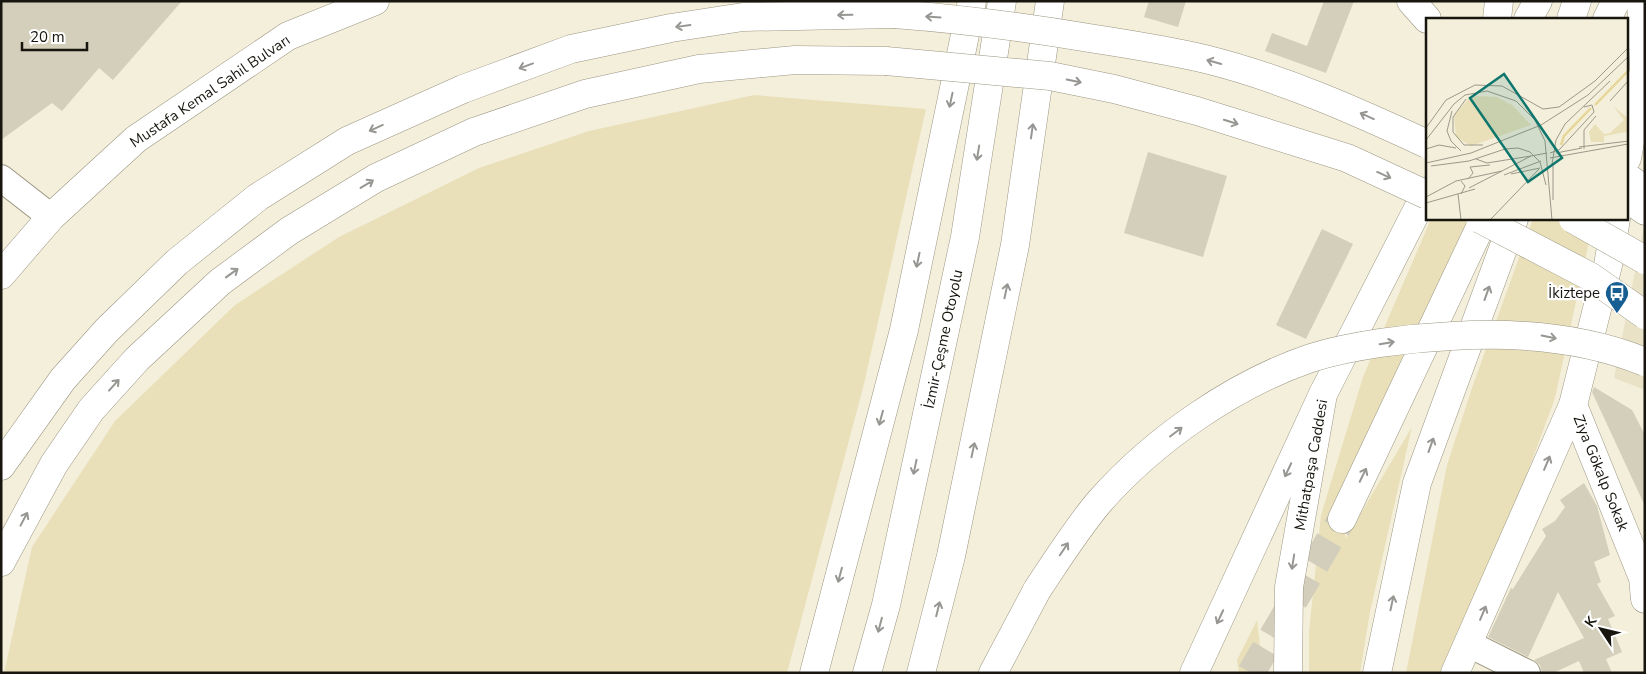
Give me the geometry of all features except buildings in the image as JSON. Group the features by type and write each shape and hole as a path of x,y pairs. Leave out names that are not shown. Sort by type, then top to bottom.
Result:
{"main road":[{"name":"Mustafa Kemal Sahil Bulvarı","path":"1,275 51,217 136,139 288,36 375,1"},
{"path":"814,673 904,330 972,1"},
{"name":"İzmir-Çeşme Otoyolu","path":"867,673 886,605 965,237 1002,1"},
{"path":"921,673 951,556 1016,245 1050,1"},
{"path":"1411,1 1426,18"},
{"path":"1497,18 1499,1"},
{"path":"1510,18 1518,1"},
{"path":"1529,18 1538,1"},
{"path":"1608,18 1616,1"},
{"path":"1628,153 1644,70 1641,1"},
{"path":"1,466 63,379 107,330 177,262 258,197 347,141 463,89 571,49 671,28 743,17 894,14 961,19 1018,26 1204,59 1257,74 1363,114 1426,144"},
{"path":"1,562 54,464 91,410 137,360 220,282 290,231 376,178 474,132 584,94 699,69 795,60 886,61 1050,76 1114,89 1197,112 1347,158 1426,195"},
{"path":"1628,178 1645,190"},
{"name":"Mithatpaşa Caddesi","path":"1288,673 1290,586 1323,394 1426,192"},
{"path":"1628,199 1645,211"},
{"path":"1482,220 1591,278 1645,315"},
{"path":"1342,519 1484,220"},
{"path":"1380,665 1417,483 1514,220"},
{"path":"1575,220 1645,260"},
{"path":"1455,673 1573,405 1608,265 1616,220"},
{"path":"993,673 1037,590 1100,501 1137,464 1178,430 1225,399 1265,377 1312,358 1422,337 1492,333 1543,336 1624,354 1645,362"},
{"path":"1194,673 1323,394"},
{"name":"Ziya Gökalp Sokak","path":"1573,405 1644,584"}],"street":[{"path":"1,178 51,217"},
{"path":"1469,644 1528,673"}],"shaded area":[{"path":"754,95 926,109 864,384 787,673 4,673 32,547 115,421 235,305 339,237 479,168 589,131"},
{"path":"1431,220 1469,220 1339,503 1346,538 1412,427 1370,612 1360,673 1309,673 1309,632 1321,515 1363,377"},
{"path":"1533,220 1594,220 1555,398 1523,485 1441,673 1406,673 1447,465 1473,385"},
{"path":"1645,221 1645,390 1614,378"},
{"path":"1257,620 1263,673 1239,673 1237,660"}],"tunnel":[{"path":"1251,673 1342,519"}],"place":[{"name":"İkiztepe","path":"1617,314"}]}
